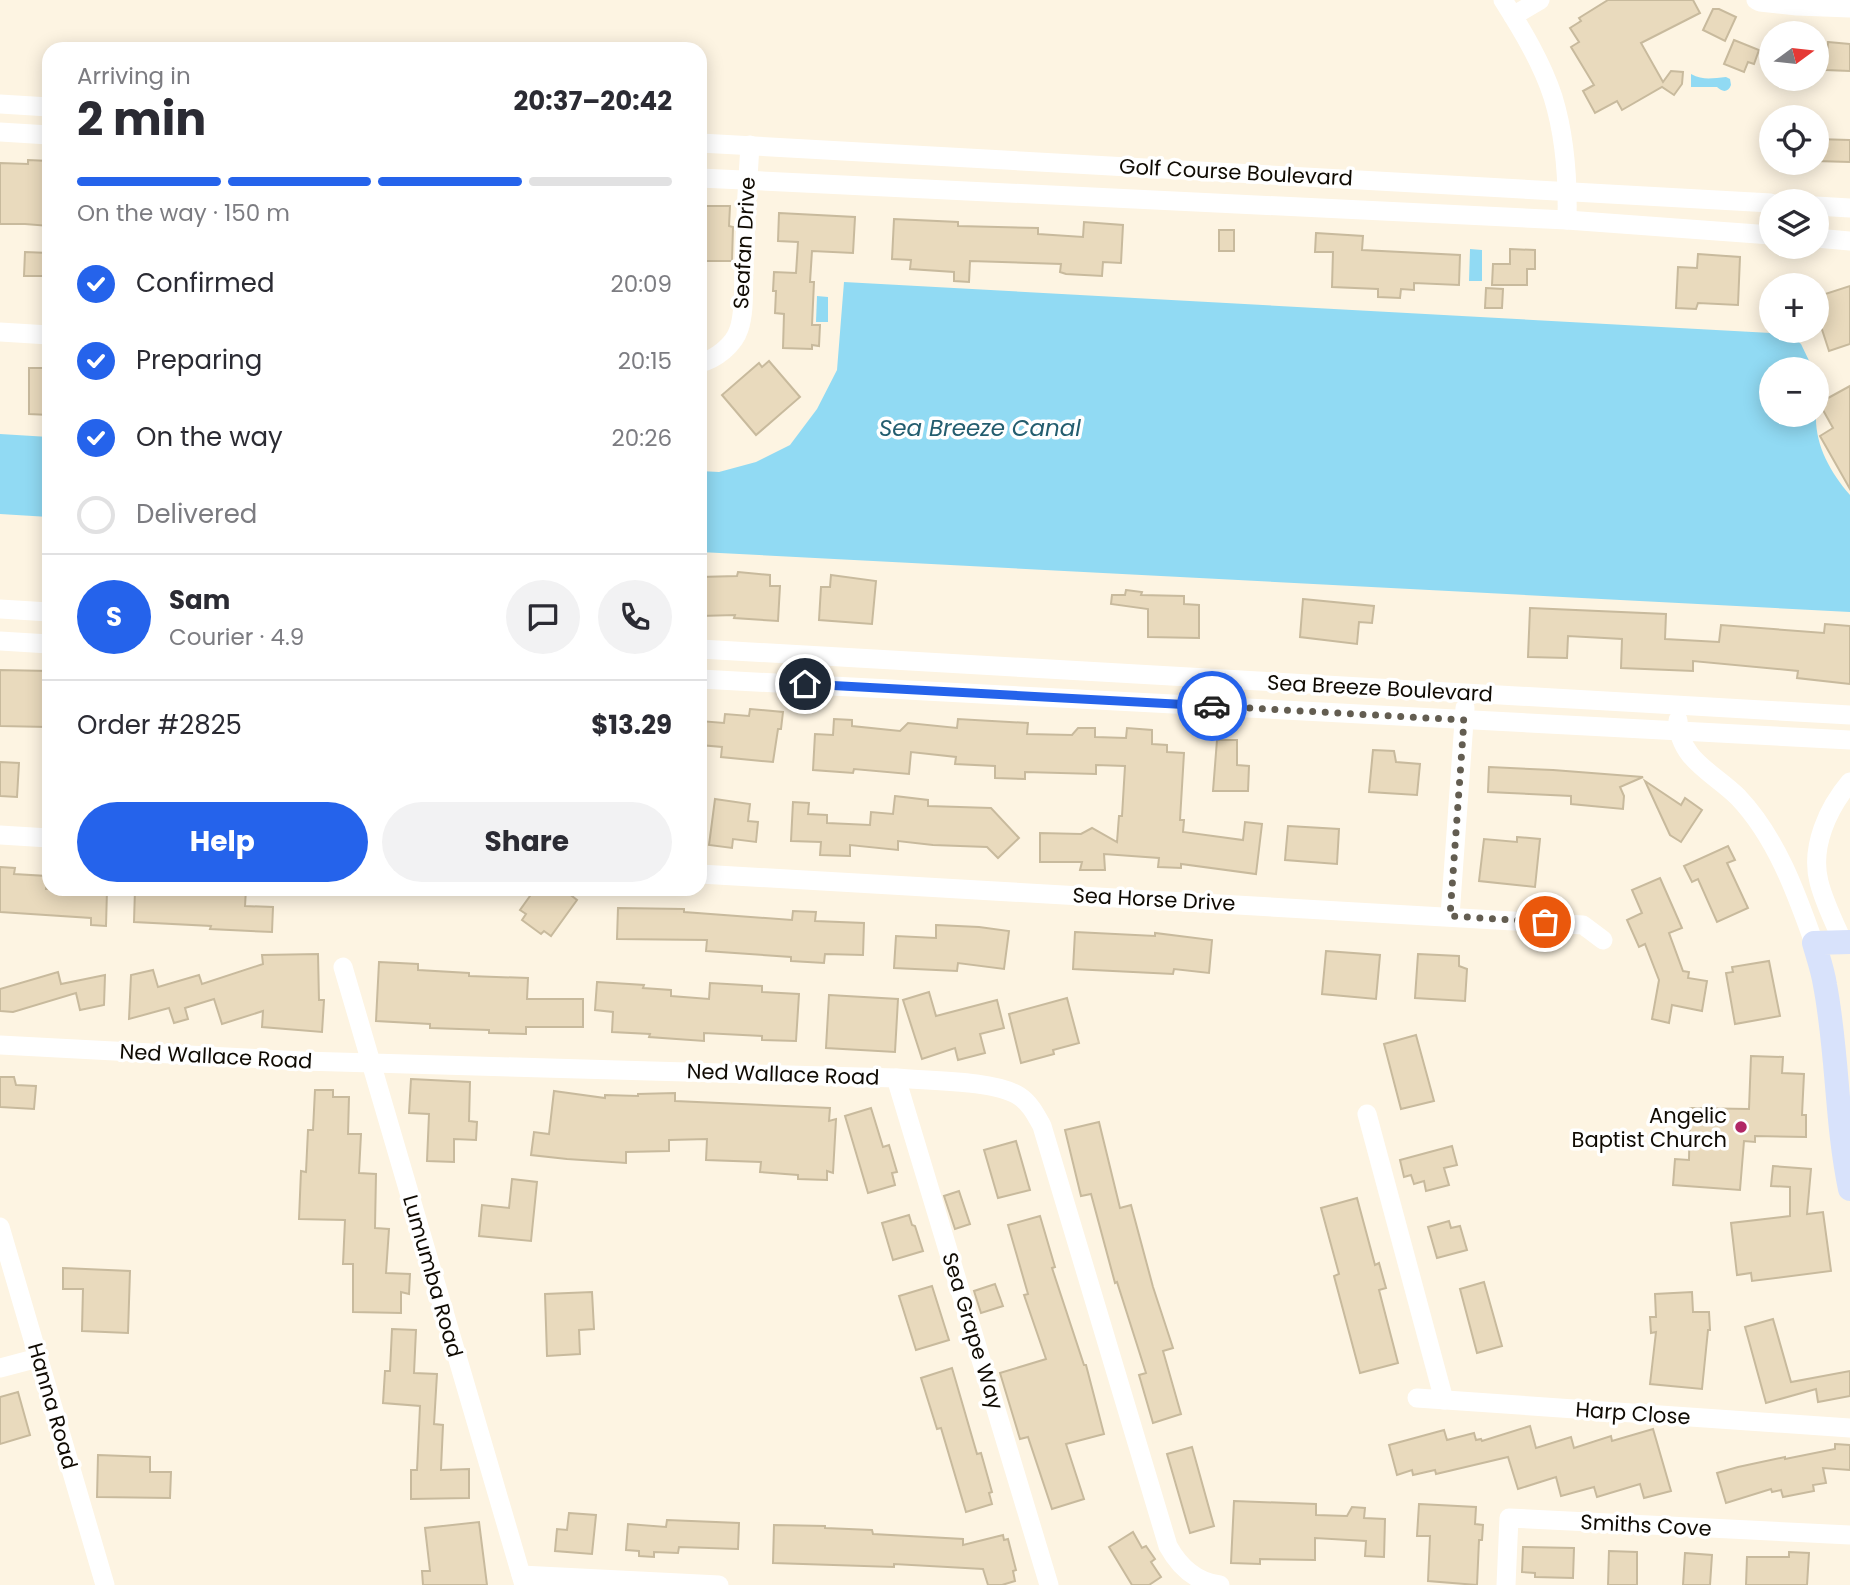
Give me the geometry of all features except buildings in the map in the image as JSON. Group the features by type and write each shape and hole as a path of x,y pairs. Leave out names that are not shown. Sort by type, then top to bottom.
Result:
{"main road":[{"path":"1846,942 1814,943 1827,994 1838,1110 1850,1189"}],"street":[{"path":"1540,0 1508,8 1553,95 1568,190 1567,220"},
{"path":"1756,0 1850,9"},
{"path":"0,104 42,107"},
{"path":"0,132 42,135"},
{"name":"Golf Course Boulevard","path":"707,143 1759,202"},
{"name":"Seafan Drive","path":"707,361 731,345 739,329 743,304 750,145"},
{"name":"Golf Course Boulevard","path":"707,178 1567,220 1759,234"},
{"path":"1829,207 1850,208"},
{"path":"1829,239 1850,241"},
{"path":"0,332 42,335"},
{"path":"0,610 42,612"},
{"path":"0,641 42,644"},
{"name":"Sea Breeze Boulevard","path":"707,649 1850,715"},
{"name":"Sea Breeze Boulevard","path":"707,679 1850,740"},
{"path":"1450,916 1466,693"},
{"path":"1679,705 1678,731 1687,752 1738,798 1759,824 1776,851 1814,943"},
{"path":"1846,942 1828,909 1817,869 1819,841 1826,821 1841,792 1850,782"},
{"path":"0,835 42,838"},
{"path":"1786,873 1817,869"},
{"name":"Sea Horse Drive","path":"707,874 1583,925 1603,940"},
{"name":"Lumumba Road","path":"342,967 522,1580"},
{"name":"Ned Wallace Road","path":"0,1045 303,1061 897,1078 990,1086 1007,1090 1022,1098 1034,1110 1042,1126 1168,1546 1179,1563 1195,1577 1220,1585"},
{"name":"Sea Grape Way","path":"897,1078 1049,1585"},
{"path":"1367,1114 1444,1400"},
{"name":"Hanna Road","path":"0,1227 105,1585"},
{"path":"0,1368 38,1358"},
{"name":"Harp Close","path":"1417,1398 1850,1428"},
{"name":"Smiths Cove","path":"1506,1585 1509,1518 1850,1535"},
{"path":"522,1580 719,1585"}],"water":[{"path":"1691,74 1704,78 1726,77 1730,79 1731,85 1725,91 1717,87 1691,87"},
{"path":"1470,249 1482,250 1482,281 1469,281"},
{"name":"Sea Breeze Canal","path":"844,282 1759,332 1759,343 1800,343 1807,357 1759,357 1759,427 1816,427 1825,458 1850,495 1850,612 707,552 707,471 719,472 756,462 790,445 817,409 837,370"},
{"path":"817,296 828,297 828,322 816,322"},
{"path":"0,434 42,437 42,517 0,514"}],"way so far":[{"path":"1212,706 1464,720 1450,916 1545,922"}],"place":[{"name":"Angelic Baptist Church","path":"1741,1127"}],"route":[{"path":"805,684 1212,706"}]}
